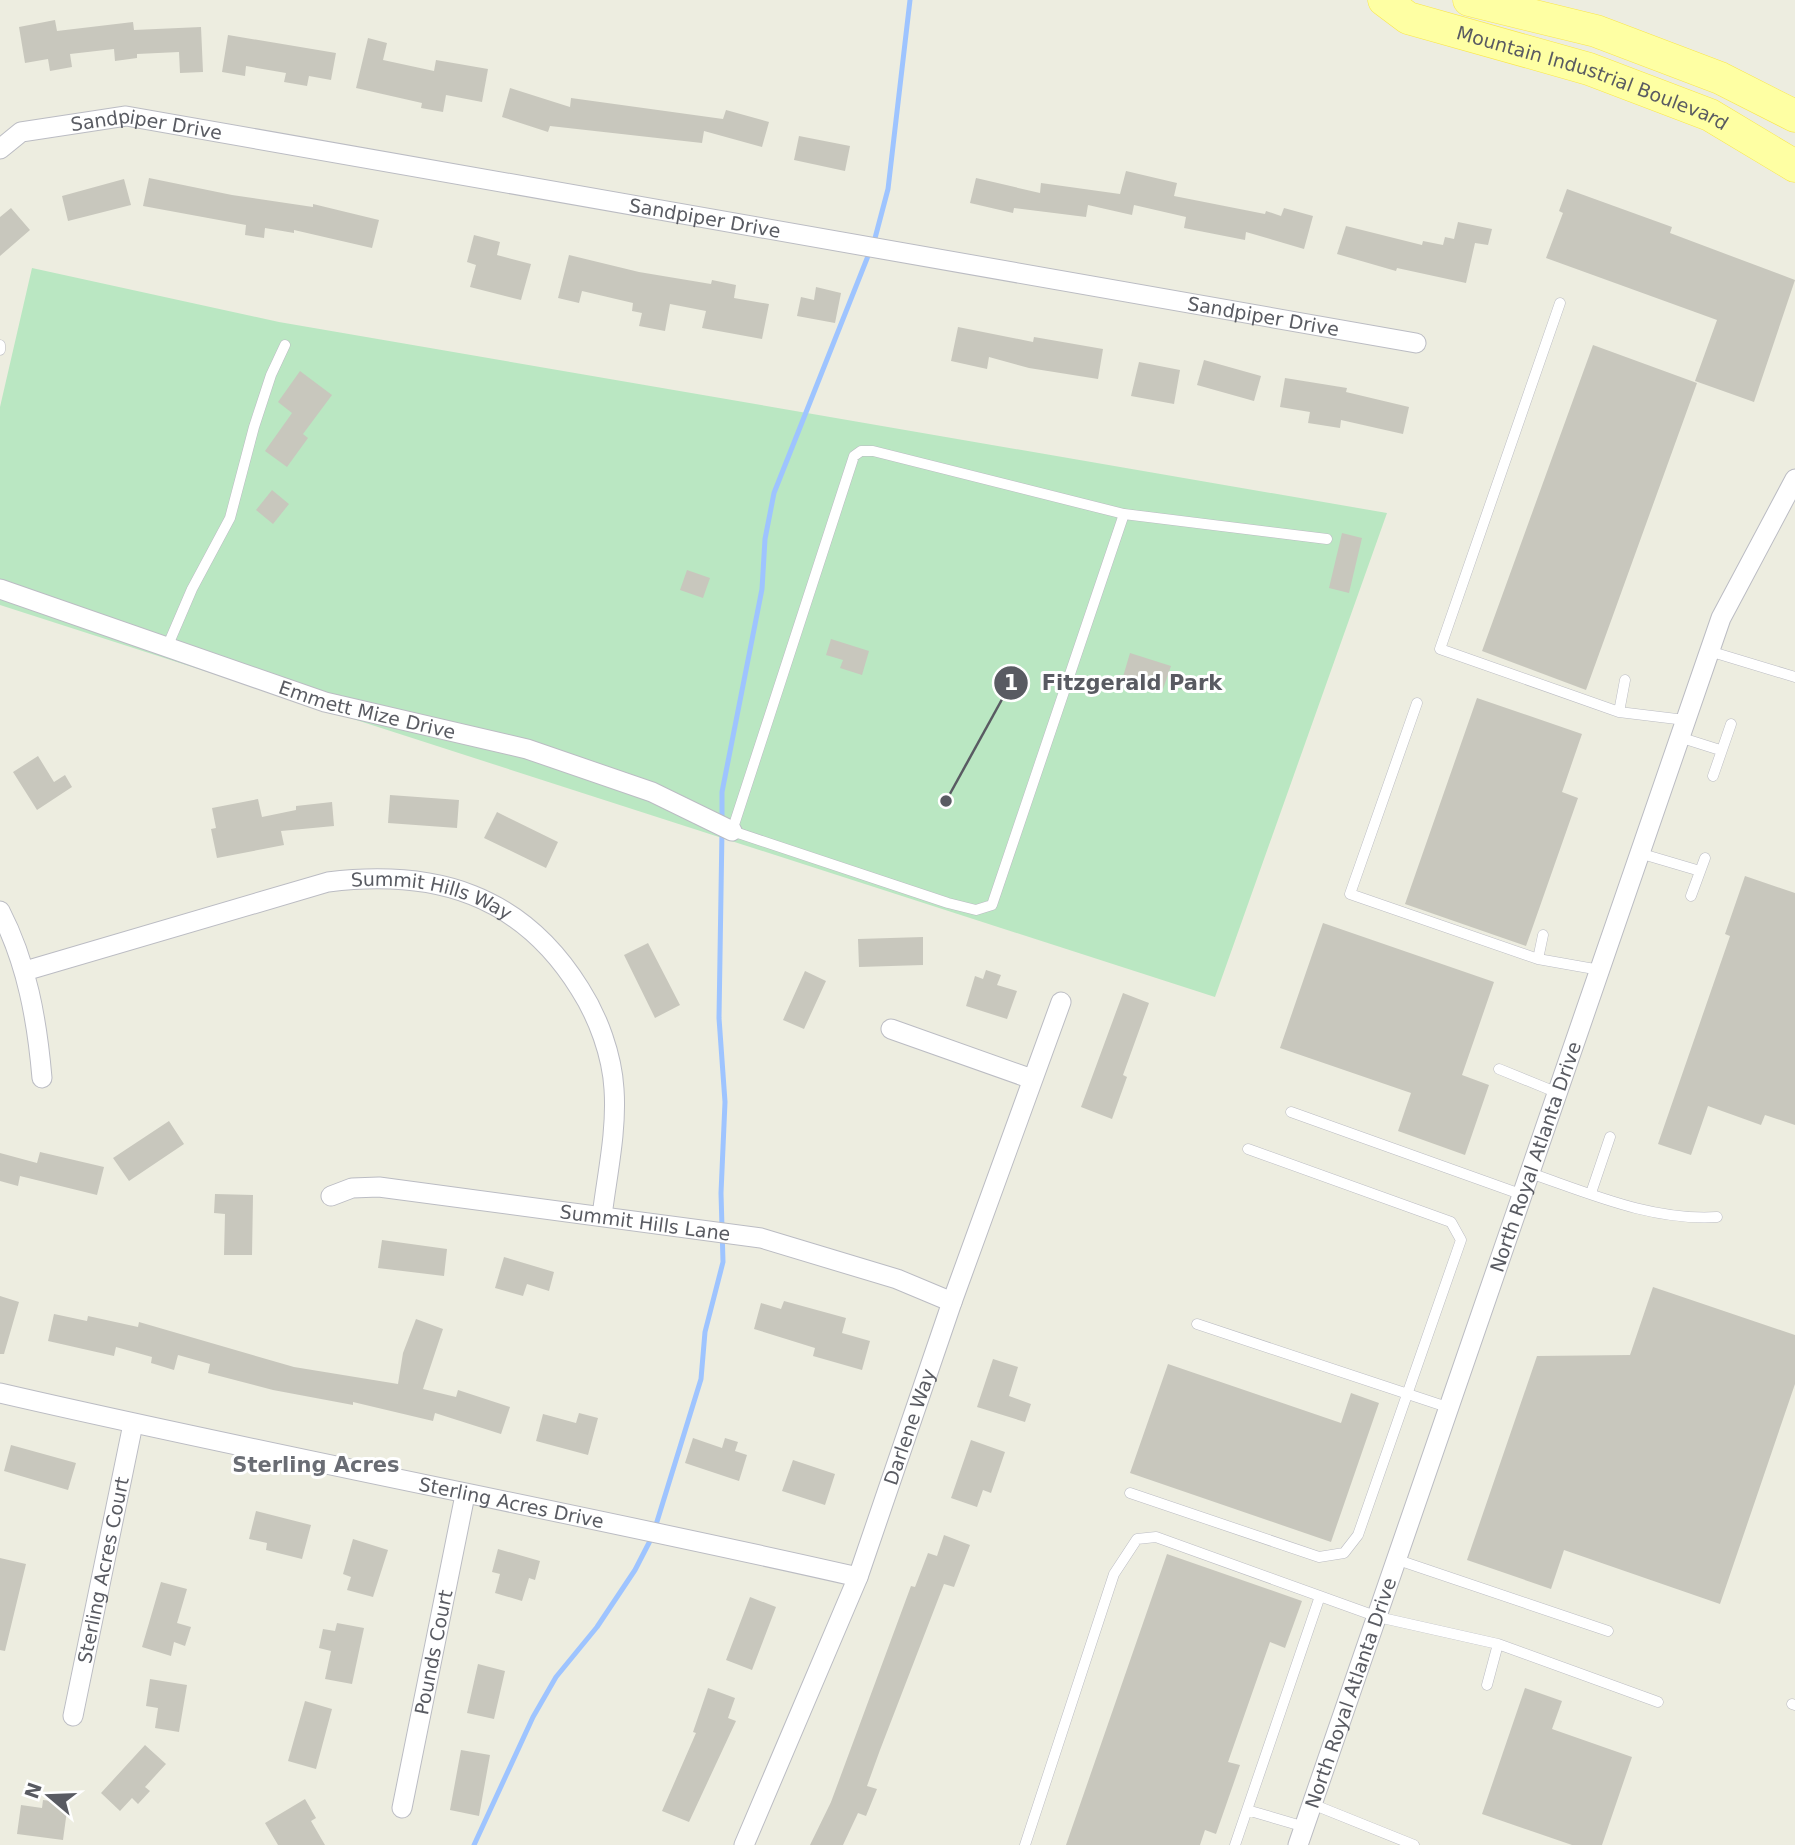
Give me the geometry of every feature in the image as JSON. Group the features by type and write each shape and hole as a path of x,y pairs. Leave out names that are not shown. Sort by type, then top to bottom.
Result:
{"main road":[{"name":"Mountain Industrial Boulevard","path":"1384,0 1408,18 1589,69 1710,115 1795,166"},
{"name":"Mountain Industrial Boulevard","path":"1469,0 1596,32 1720,78 1795,117"}],"street":[{"name":"Sandpiper Drive","path":"0,149 21,132 126,116 1416,343"},
{"name":"North Royal Atlanta Drive","path":"1301,1836 1721,618 1795,479"},
{"name":"Emmett Mize Drive","path":"0,589 168,645 230,671 344,707 527,749 652,792 732,831"},
{"name":"Summit Hills Way","path":"25,971 328,882 373,876 412,879 450,887 484,899 517,919 549,947 592,1008 614,1088 602,1216"},
{"path":"0,911 25,971 39,1041 42,1078"},
{"name":"Darlene Way","path":"744,1845 858,1577 952,1302 1061,1002"},
{"path":"891,1029 1032,1079"},
{"name":"Summit Hills Lane","path":"331,1196 352,1188 379,1187 761,1238 897,1279 952,1302"},
{"name":"Sterling Acres Drive","path":"0,1393 465,1495 654,1531 858,1577"},
{"name":"Sterling Acres Court","path":"73,1716 134,1424"},
{"name":"Pounds Court","path":"402,1808 465,1495"}],"lane":[{"path":"1560,303 1440,649 1619,712 1682,728 1720,750"},
{"path":"168,645 192,589 230,518 254,426 271,375 285,345"},
{"path":"1124,514 992,905 976,909 948,903 732,831 853,457 861,451 873,451 1124,514 1327,539"},
{"path":"1709,651 1795,677"},
{"path":"1619,712 1625,680"},
{"path":"1417,703 1350,894 1538,959 1600,970"},
{"path":"1713,776 1731,724"},
{"path":"1639,853 1700,872"},
{"path":"1691,896 1705,858"},
{"path":"1538,959 1543,935"},
{"path":"1499,1069 1558,1093"},
{"path":"1291,1112 1522,1195"},
{"path":"1591,1193 1610,1137"},
{"path":"1130,1493 1320,1557 1343,1553 1358,1535 1408,1395 1461,1240 1451,1222 1248,1149"},
{"path":"1530,1173 1646,1212 1674,1217 1717,1217"},
{"path":"1197,1324 1450,1409"},
{"path":"1025,1845 1114,1574 1137,1539 1156,1537 1378,1618 1498,1644 1658,1702"},
{"path":"1398,1560 1608,1631"},
{"path":"1235,1845 1320,1596"},
{"path":"1487,1685 1498,1644"},
{"path":"1312,1804 1414,1845"},
{"path":"1247,1810 1301,1836"}],"green space":[{"path":"32,268 279,322 1387,513 1215,997 0,605 0,407"}],"building":[{"path":"55,20 57,31 133,22 134,30 201,27 203,72 180,73 179,52 137,54 137,58 115,61 114,49 70,54 72,67 50,71 48,59 25,63 19,27"},
{"path":"228,35 336,53 331,80 309,76 307,86 284,82 286,73 246,66 245,76 222,72"},
{"path":"368,38 387,43 383,60 434,71 436,60 488,69 482,102 446,95 443,112 421,108 422,103 356,88"},
{"path":"510,88 570,107 571,98 723,119 726,110 769,122 762,147 704,131 702,143 550,126 548,132 502,117"},
{"path":"799,136 850,146 845,171 794,160"},
{"path":"1126,171 1177,183 1174,196 1265,214 1266,211 1281,216 1284,208 1313,216 1304,249 1246,232 1245,240 1184,228 1186,217 1134,205 1132,215 1088,205 1086,217 1014,208 1013,213 970,203 976,178 1040,193 1041,183 1120,194"},
{"path":"149,178 232,195 313,207 313,204 379,220 372,248 294,230 294,233 265,228 264,238 245,235 246,225 143,206"},
{"path":"124,179 131,205 68,221 62,196"},
{"path":"1567,189 1672,227 1670,233 1795,280 1754,402 1695,381 1717,320 1546,258 1563,213 1559,211"},
{"path":"11,208 30,230 0,256 0,217"},
{"path":"1458,222 1492,229 1488,245 1475,243 1466,283 1397,268 1396,271 1337,254 1346,226 1422,245 1423,241 1443,245 1445,237 1454,239"},
{"path":"474,235 500,242 497,255 531,264 521,300 470,287 476,265 467,262"},
{"path":"569,255 639,272 711,284 712,280 736,285 734,298 769,304 762,339 702,328 706,311 670,304 665,331 639,326 642,313 632,311 633,303 582,291 579,303 558,298"},
{"path":"816,287 841,293 835,323 797,316 801,297 814,300"},
{"path":"958,327 1033,342 1034,337 1103,349 1098,379 1029,368 989,357 987,369 951,361"},
{"path":"1593,345 1697,383 1586,690 1482,651"},
{"path":"1204,360 1261,376 1254,401 1197,385"},
{"path":"1139,362 1180,370 1174,404 1131,396"},
{"path":"300,371 332,395 303,434 308,438 287,467 265,451 292,413 278,402"},
{"path":"1285,378 1347,388 1346,392 1409,407 1403,434 1341,420 1340,428 1308,423 1310,412 1280,407"},
{"path":"272,490 289,504 273,524 256,510"},
{"path":"1342,533 1362,538 1349,593 1329,588"},
{"path":"687,570 710,578 703,598 680,590"},
{"path":"831,639 869,651 862,675 840,668 843,660 826,655"},
{"path":"1130,653 1171,666 1162,692 1122,680"},
{"path":"1477,698 1582,734 1562,792 1578,798 1526,946 1405,904"},
{"path":"38,756 54,782 65,775 72,787 37,810 13,772"},
{"path":"390,795 459,800 457,828 388,823"},
{"path":"258,799 262,817 296,810 296,806 332,802 334,826 281,831 284,845 217,858 211,829 216,828 212,808"},
{"path":"497,812 558,842 546,868 484,838"},
{"path":"1745,876 1795,893 1795,1125 1765,1115 1761,1125 1708,1106 1691,1155 1658,1144 1730,936 1725,934"},
{"path":"1323,923 1494,982 1462,1075 1489,1085 1465,1155 1398,1131 1411,1093 1280,1048"},
{"path":"923,937 923,965 859,967 858,939"},
{"path":"648,943 680,1005 655,1018 624,955"},
{"path":"986,970 1001,975 997,985 1017,991 1007,1019 966,1006 975,976 983,979"},
{"path":"805,971 826,981 804,1029 783,1020"},
{"path":"1123,993 1149,1003 1123,1075 1127,1077 1112,1119 1081,1107"},
{"path":"169,1121 184,1144 129,1181 113,1158"},
{"path":"40,1152 104,1167 97,1195 20,1176 18,1186 0,1181 0,1153 37,1163"},
{"path":"215,1194 253,1195 252,1255 224,1255 225,1214 214,1213"},
{"path":"382,1240 447,1249 444,1276 378,1268"},
{"path":"504,1257 554,1272 549,1291 527,1284 523,1296 495,1288"},
{"path":"1653,1287 1795,1335 1795,1384 1720,1604 1564,1550 1551,1589 1467,1560 1537,1356 1630,1355"},
{"path":"0,1296 19,1302 4,1354 0,1354"},
{"path":"784,1301 846,1318 842,1333 870,1341 862,1370 813,1356 815,1348 754,1329 761,1303 781,1309"},
{"path":"54,1314 87,1321 88,1316 138,1327 139,1322 294,1367 398,1384 403,1353 416,1319 443,1329 423,1389 456,1397 458,1390 510,1407 501,1434 435,1413 433,1421 353,1402 353,1405 273,1390 208,1373 210,1364 178,1355 174,1370 151,1363 152,1357 116,1347 114,1356 48,1341"},
{"path":"993,1359 1018,1367 1009,1396 1031,1404 1025,1422 977,1407"},
{"path":"1168,1364 1341,1423 1351,1393 1379,1403 1331,1542 1130,1473"},
{"path":"579,1413 598,1418 588,1455 536,1441 543,1414 576,1423"},
{"path":"693,1438 722,1448 725,1438 738,1442 735,1451 747,1455 739,1481 685,1463"},
{"path":"971,1440 1005,1452 991,1493 983,1490 977,1507 951,1498"},
{"path":"11,1445 76,1463 68,1490 4,1471"},
{"path":"793,1460 835,1474 825,1505 782,1491"},
{"path":"256,1511 311,1525 302,1559 266,1550 267,1543 249,1539"},
{"path":"944,1535 970,1545 954,1587 944,1584 880,1750 867,1786 877,1789 866,1816 858,1813 843,1845 810,1845 831,1802 911,1586 915,1587 928,1553 937,1556"},
{"path":"353,1539 388,1550 373,1597 347,1590 351,1577 343,1574"},
{"path":"498,1549 540,1561 535,1580 529,1578 522,1601 495,1593 500,1574 492,1572"},
{"path":"1167,1554 1302,1601 1285,1648 1270,1642 1228,1762 1240,1765 1216,1834 1205,1830 1200,1845 1066,1845"},
{"path":"0,1558 26,1564 5,1651 0,1650"},
{"path":"161,1582 187,1589 177,1623 191,1627 185,1646 174,1642 171,1656 142,1647"},
{"path":"750,1597 776,1607 752,1670 726,1660"},
{"path":"337,1623 364,1628 352,1684 325,1679 331,1651 319,1648 323,1629 335,1631"},
{"path":"478,1664 505,1671 494,1719 467,1713"},
{"path":"150,1679 187,1685 179,1732 155,1728 158,1708 146,1706"},
{"path":"708,1688 735,1698 728,1718 736,1721 689,1822 662,1811 696,1733 693,1732"},
{"path":"1525,1688 1562,1701 1552,1729 1632,1757 1602,1845 1572,1845 1482,1814"},
{"path":"305,1701 332,1709 316,1769 288,1761"},
{"path":"145,1745 166,1764 145,1787 150,1791 138,1804 132,1798 120,1811 101,1793"},
{"path":"461,1750 490,1755 479,1816 450,1810"},
{"path":"305,1799 316,1818 311,1821 325,1845 278,1845 265,1823"},
{"path":"43,1800 68,1803 63,1840 17,1834 21,1805 42,1808"}],"waterway":[{"path":"874,242 888,189 910,0"},
{"path":"722,820 722,792 762,589 765,539 774,493 870,251"},
{"path":"655,1528 701,1379 705,1332 723,1262 721,1193 725,1102 719,1018 722,830"},
{"path":"474,1845 533,1717 556,1677 597,1627 635,1570 652,1537"}],"place":[{"name":"Fitzgerald Park","path":"946,801"}],"district":[{"name":"Sterling Acres","path":"316,1465"}]}
